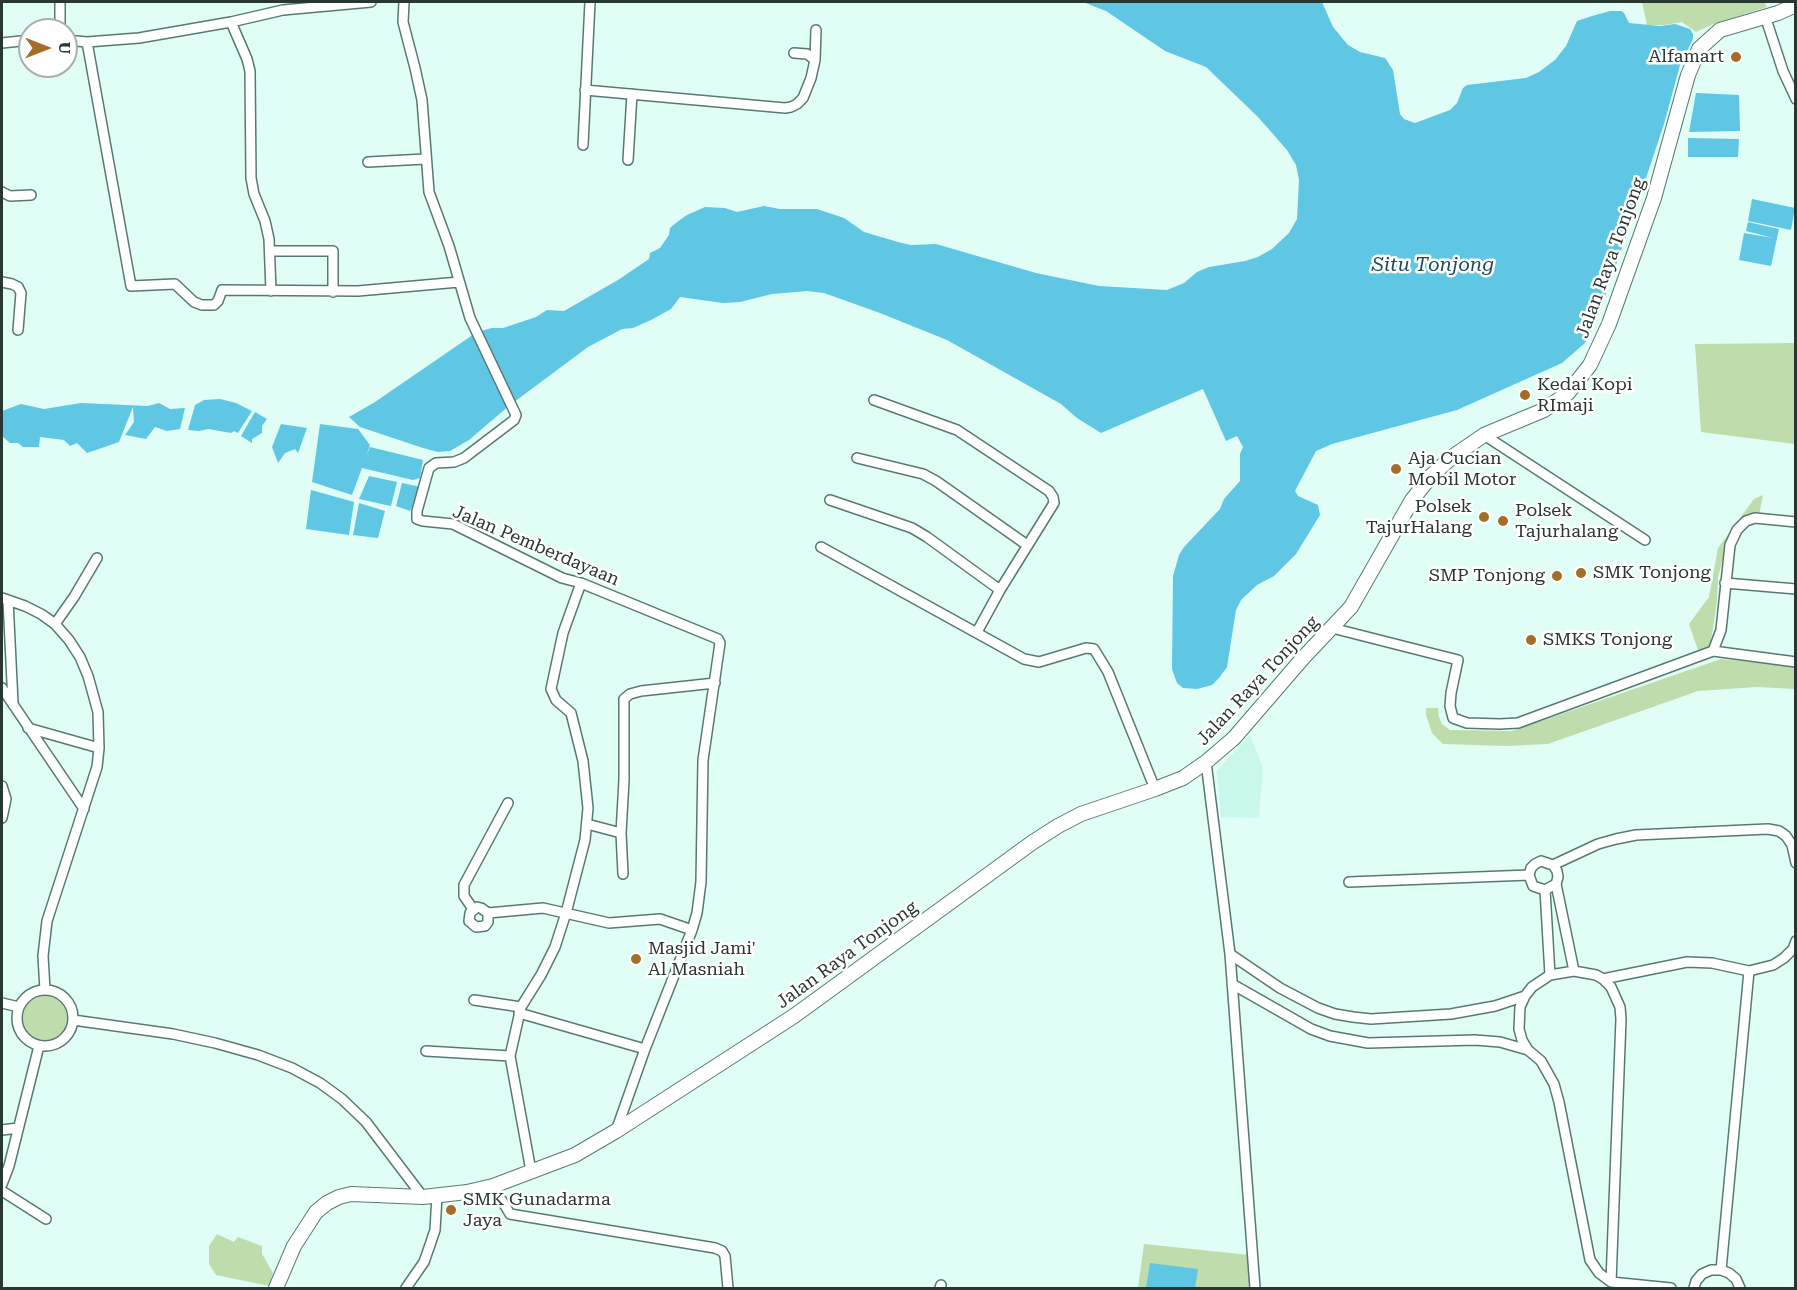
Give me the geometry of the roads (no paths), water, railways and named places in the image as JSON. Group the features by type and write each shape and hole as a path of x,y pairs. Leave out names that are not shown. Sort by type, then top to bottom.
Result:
{"main road":[{"name":"Jalan Raya Tonjong","path":"276,1288 300,1237 316,1212 327,1203 351,1194 430,1196 467,1192 493,1186 575,1155 795,1016 1024,848 1058,826 1102,806 1182,778 1206,762 1234,738 1302,658 1351,607 1412,500 1424,484 1452,457 1484,435 1544,410 1568,393 1590,365 1609,324 1654,198 1688,75 1699,49 1720,30 1771,10 1796,5"}],"street":[{"path":"60,2 60,18"},
{"path":"78,41 139,38 231,22 282,6 371,2"},
{"name":"Jalan Pemberdayaan","path":"404,2 403,22 422,100 429,192 449,246 475,330 515,414 514,420 464,458 454,462 436,463 429,468 417,519 453,524 562,578 581,583 718,639 720,649 704,760 700,899 692,930 645,1049 616,1131"},
{"path":"583,145 590,2"},
{"path":"1771,10 1783,71 1796,99"},
{"path":"231,22 250,71 252,185 268,230 271,291"},
{"path":"585,90 785,108 797,105 803,98 811,78 815,60 816,30"},
{"path":"2,43 18,41"},
{"path":"87,42 131,286 175,284 194,302 200,305 214,305 222,290 333,292 459,282"},
{"path":"794,53 807,54 815,60"},
{"path":"628,160 632,94"},
{"path":"368,162 425,159"},
{"path":"2,192 10,196 31,195"},
{"path":"270,251 333,250 333,292"},
{"path":"2,282 12,284 21,293 18,330"},
{"path":"874,400 957,430 1051,493 1054,503 977,632"},
{"path":"1484,435 1645,540"},
{"path":"857,458 923,474 1027,545"},
{"path":"830,500 912,528 1000,590"},
{"path":"1713,651 1720,630 1730,545 1737,530 1746,521 1755,518 1796,522"},
{"path":"821,547 1024,660 1045,661 1086,648 1094,649 1108,672 1155,789"},
{"path":"55,624 97,558"},
{"path":"531,1171 510,1056 520,1010 549,960 566,913 585,840 588,808 583,761 573,718 568,708 556,700 552,689 563,633 581,583"},
{"path":"1725,583 1796,590"},
{"path":"13,705 5,599 41,614 55,624 69,640 88,676 98,712 97,767 47,921 43,956 45,990"},
{"path":"1332,628 1458,660 1451,685 1450,706 1453,718 1467,723 1518,723 1713,651 1796,662"},
{"path":"623,874 621,833 624,788 624,699 630,694 641,691 715,682"},
{"path":"2,688 84,809"},
{"path":"28,728 99,748"},
{"path":"1206,762 1230,954 1255,1288"},
{"path":"2,786 6,799 2,818"},
{"path":"473,909 464,896 464,885 508,803"},
{"path":"587,824 621,833"},
{"path":"1553,865 1598,844 1636,835 1768,829 1779,831 1786,836 1792,844 1796,863"},
{"path":"1556,884 1545,890 1533,886 1529,874 1531,868 1541,861 1553,865 1557,871 1556,884 1574,972"},
{"path":"1349,882 1529,874"},
{"path":"1545,890 1550,975"},
{"path":"473,909 481,908 488,914 531,908 609,923 660,919 692,930"},
{"path":"473,909 469,917 472,925 476,927 484,926 488,922 488,914"},
{"path":"1603,979 1687,962 1712,963 1749,971 1773,965 1795,947"},
{"path":"1230,954 1280,988 1318,1008 1353,1017 1371,1019 1450,1014 1495,1006 1525,996"},
{"path":"1721,1270 1749,971"},
{"path":"1611,1282 1621,1019 1616,996 1603,979 1596,975 1574,972 1550,975 1532,987 1525,996 1520,1007 1519,1029 1528,1050 1540,1061 1554,1084 1587,1250 1594,1267 1611,1282 1671,1288"},
{"path":"1232,984 1302,1024 1330,1036 1368,1043 1474,1040 1500,1042 1528,1050"},
{"path":"45,990 62,995 72,1010 71,1029 58,1043 39,1046 25,1038 20,1031 17,1015 20,1007 30,994 45,990"},
{"path":"474,1000 520,1010 645,1049"},
{"path":"2,1003 20,1007"},
{"path":"73,1020 173,1034 258,1055 292,1068 320,1083 342,1100 366,1122 430,1196 435,1230 432,1242 424,1262 406,1288"},
{"path":"2,1184 9,1166 39,1046"},
{"path":"426,1051 510,1056"},
{"path":"2,1130 18,1128"},
{"path":"493,1186 510,1214 722,1251 725,1256 728,1288"},
{"path":"2,1191 46,1220"},
{"path":"1694,1288 1702,1274 1711,1270 1730,1273 1740,1288"}],"water":[{"name":"Situ Tonjong","path":"1083,2 1322,2 1333,27 1348,45 1360,52 1385,58 1393,70 1400,114 1404,119 1415,123 1450,110 1457,103 1463,88 1467,85 1526,78 1539,72 1555,60 1566,46 1577,21 1592,16 1610,11 1621,11 1629,23 1660,26 1675,24 1690,29 1693,34 1693,39 1680,65 1664,124 1635,211 1597,319 1585,343 1562,363 1457,410 1332,444 1316,451 1295,491 1298,496 1318,505 1320,515 1296,554 1274,576 1257,585 1241,600 1236,610 1227,667 1212,685 1197,689 1183,688 1177,683 1172,669 1173,576 1179,555 1220,509 1224,499 1240,481 1240,454 1243,447 1237,436 1226,441 1203,389 1101,433 1077,418 1061,404 947,340 824,293 807,291 772,294 740,302 723,303 680,297 671,309 651,320 633,328 622,329 588,347 510,405 469,440 450,451 438,452 423,448 360,427 349,417 375,402 477,332 503,328 536,317 547,310 564,311 618,280 649,259 650,253 660,248 669,235 670,228 677,222 705,207 725,208 737,212 764,206 780,209 817,209 844,218 864,232 898,242 911,245 936,244 1036,273 1099,286 1167,290 1184,283 1197,272 1209,267 1245,261 1272,249 1289,233 1297,219 1299,180 1296,165 1287,150 1258,117 1206,67 1165,51 1106,11"},
{"path":"1696,93 1739,95 1740,131 1689,132"},
{"path":"1688,138 1739,139 1738,157 1688,157"},
{"path":"1752,199 1795,208 1791,230 1748,221"},
{"path":"1748,222 1779,229 1771,266 1739,260 1744,233 1773,238 1746,231"},
{"path":"220,399 236,403 252,411 238,433 208,429 188,430 195,405 204,400"},
{"path":"81,403 148,406 159,403 170,409 185,408 180,429 167,431 155,427 146,439 125,435 134,422 133,407 119,442 87,453 77,443 70,446 64,440 40,437 39,447 23,447 18,443 10,443 2,436 2,411 21,404 44,409"},
{"path":"255,412 267,419 262,426 262,433 252,439 252,443 241,436"},
{"path":"281,424 307,428 298,453 295,449 285,453 278,463 272,447"},
{"path":"320,424 358,429 370,445 366,457 370,447 423,460 420,478 413,480 362,468 352,495 312,482"},
{"path":"369,476 397,482 391,506 359,499"},
{"path":"402,483 421,487 410,511 396,506"},
{"path":"311,490 354,502 349,535 306,529"},
{"path":"359,503 385,511 378,538 353,535"},
{"path":"1150,1263 1198,1269 1195,1288 1146,1288"}],"place":[{"name":"Alfamart","path":"1736,57"},
{"name":"Kedai Kopi RImaji","path":"1525,395"},
{"name":"Aja Cucian Mobil Motor","path":"1396,469"},
{"name":"Polsek TajurHalang","path":"1484,517"},
{"name":"Polsek Tajurhalang","path":"1503,521"},
{"name":"SMK Tonjong","path":"1581,573"},
{"name":"SMP Tonjong","path":"1557,576"},
{"name":"SMKS Tonjong","path":"1531,640"},
{"name":"Masjid Jami' Al Masniah","path":"636,959"},
{"name":"SMK Gunadarma Jaya","path":"451,1210"}]}
